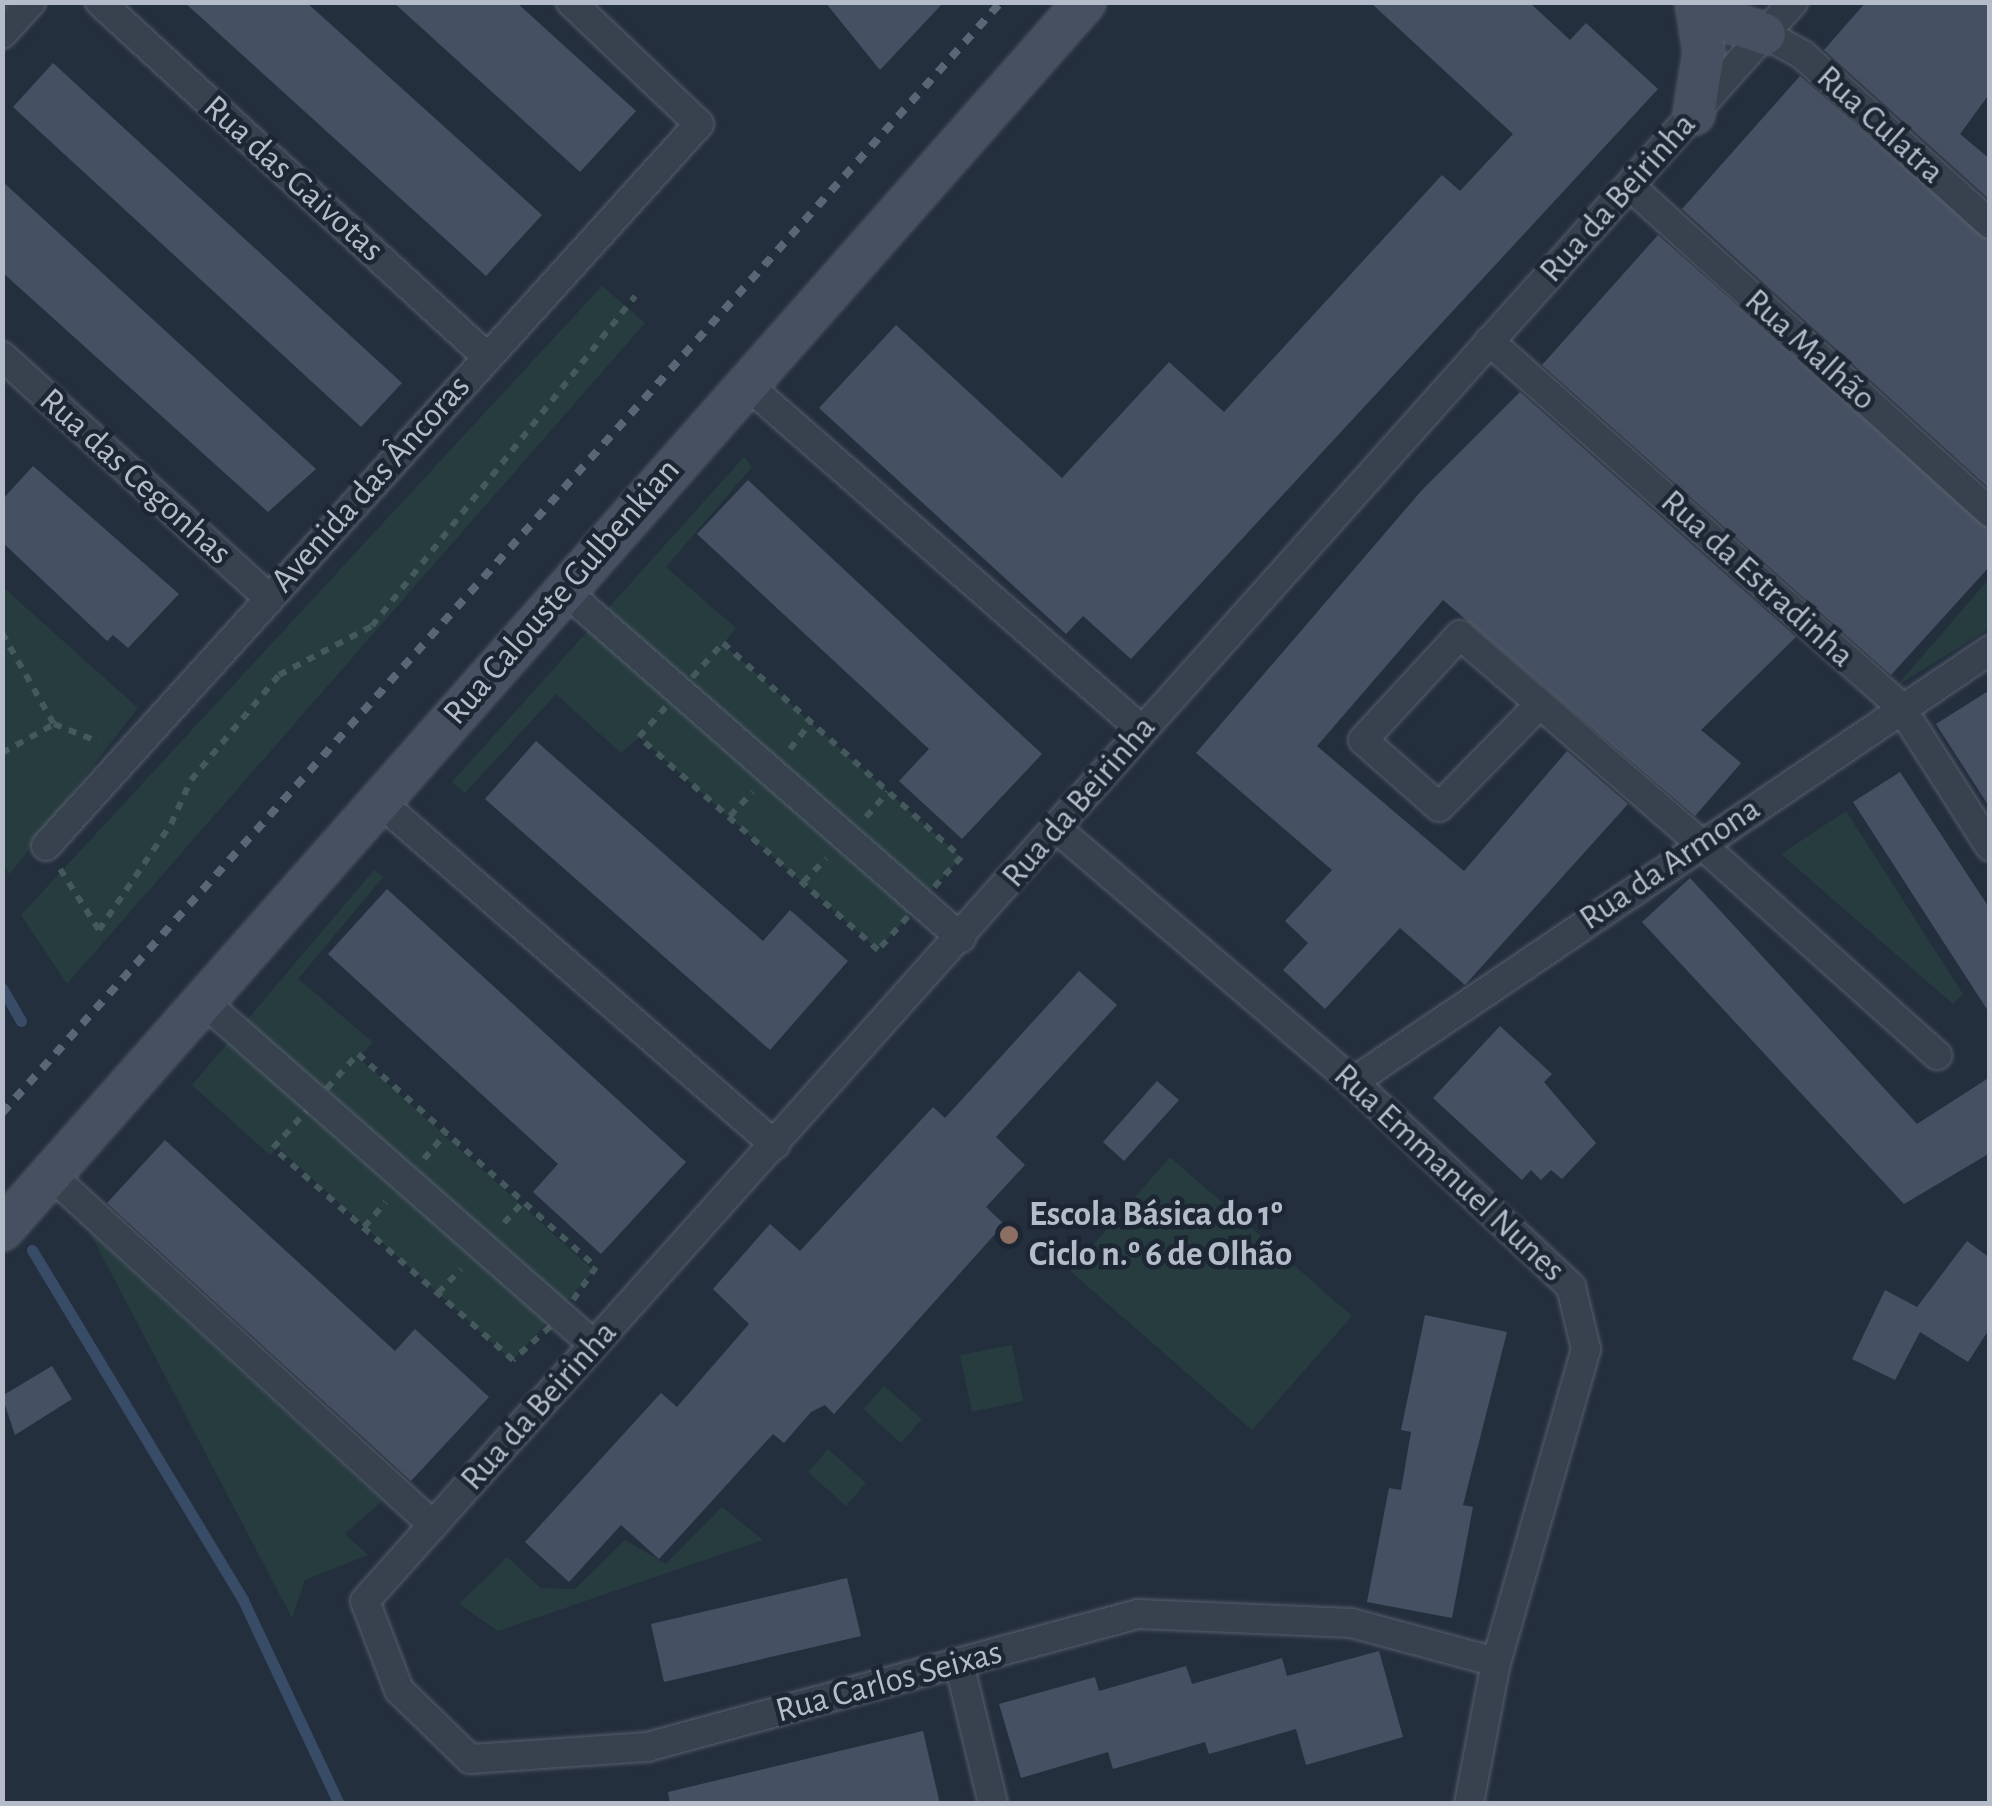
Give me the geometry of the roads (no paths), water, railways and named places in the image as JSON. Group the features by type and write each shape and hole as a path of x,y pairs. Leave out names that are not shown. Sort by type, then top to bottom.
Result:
{"street":[{"path":"2,34 32,2"},
{"name":"Rua das Gaivotas","path":"100,2 486,356"},
{"name":"Avenida das Âncoras","path":"46,846 699,124 570,2"},
{"name":"Rua Calouste Gulbenkian","path":"2,1230 744,382 1086,2"},
{"path":"1694,114 1704,52 1696,2"},
{"path":"1710,2 1727,20 1758,18"},
{"name":"Rua da Beirinha","path":"365,1602 1694,114 1758,18 1793,2"},
{"name":"Rua Culatra","path":"1758,18 1990,224"},
{"name":"Rua Malhão","path":"1630,186 1990,513"},
{"name":"Rua da Estradinha","path":"1489,341 1900,706 1990,846"},
{"name":"Rua das Cegonhas","path":"2,356 268,598"},
{"path":"744,382 1141,729"},
{"path":"564,590 961,938"},
{"path":"1540,704 1438,807 1363,740 1460,635 1540,704 1701,844 1937,1055"},
{"name":"Rua da Armona","path":"1354,1082 1900,706 1990,650"},
{"path":"380,802 775,1145"},
{"name":"Rua Emmanuel Nunes","path":"1057,829 1354,1082 1572,1287 1586,1348 1496,1662 1469,1804"},
{"path":"204,1002 593,1344"},
{"path":"46,1180 433,1525"},
{"name":"Rua Carlos Seixas","path":"365,1602 399,1690 470,1759 647,1747 1138,1614 1352,1623 1496,1662"},
{"path":"959,1663 993,1804"}],"waterway":[{"path":"2,988 21,1021"},
{"path":"32,1250 243,1600 339,1804"}],"railway":[{"path":"2,1113 1001,2"}],"place":[{"name":"Escola Básica do 1º Ciclo n.º 6 de Olhão","path":"1009,1235"}]}
